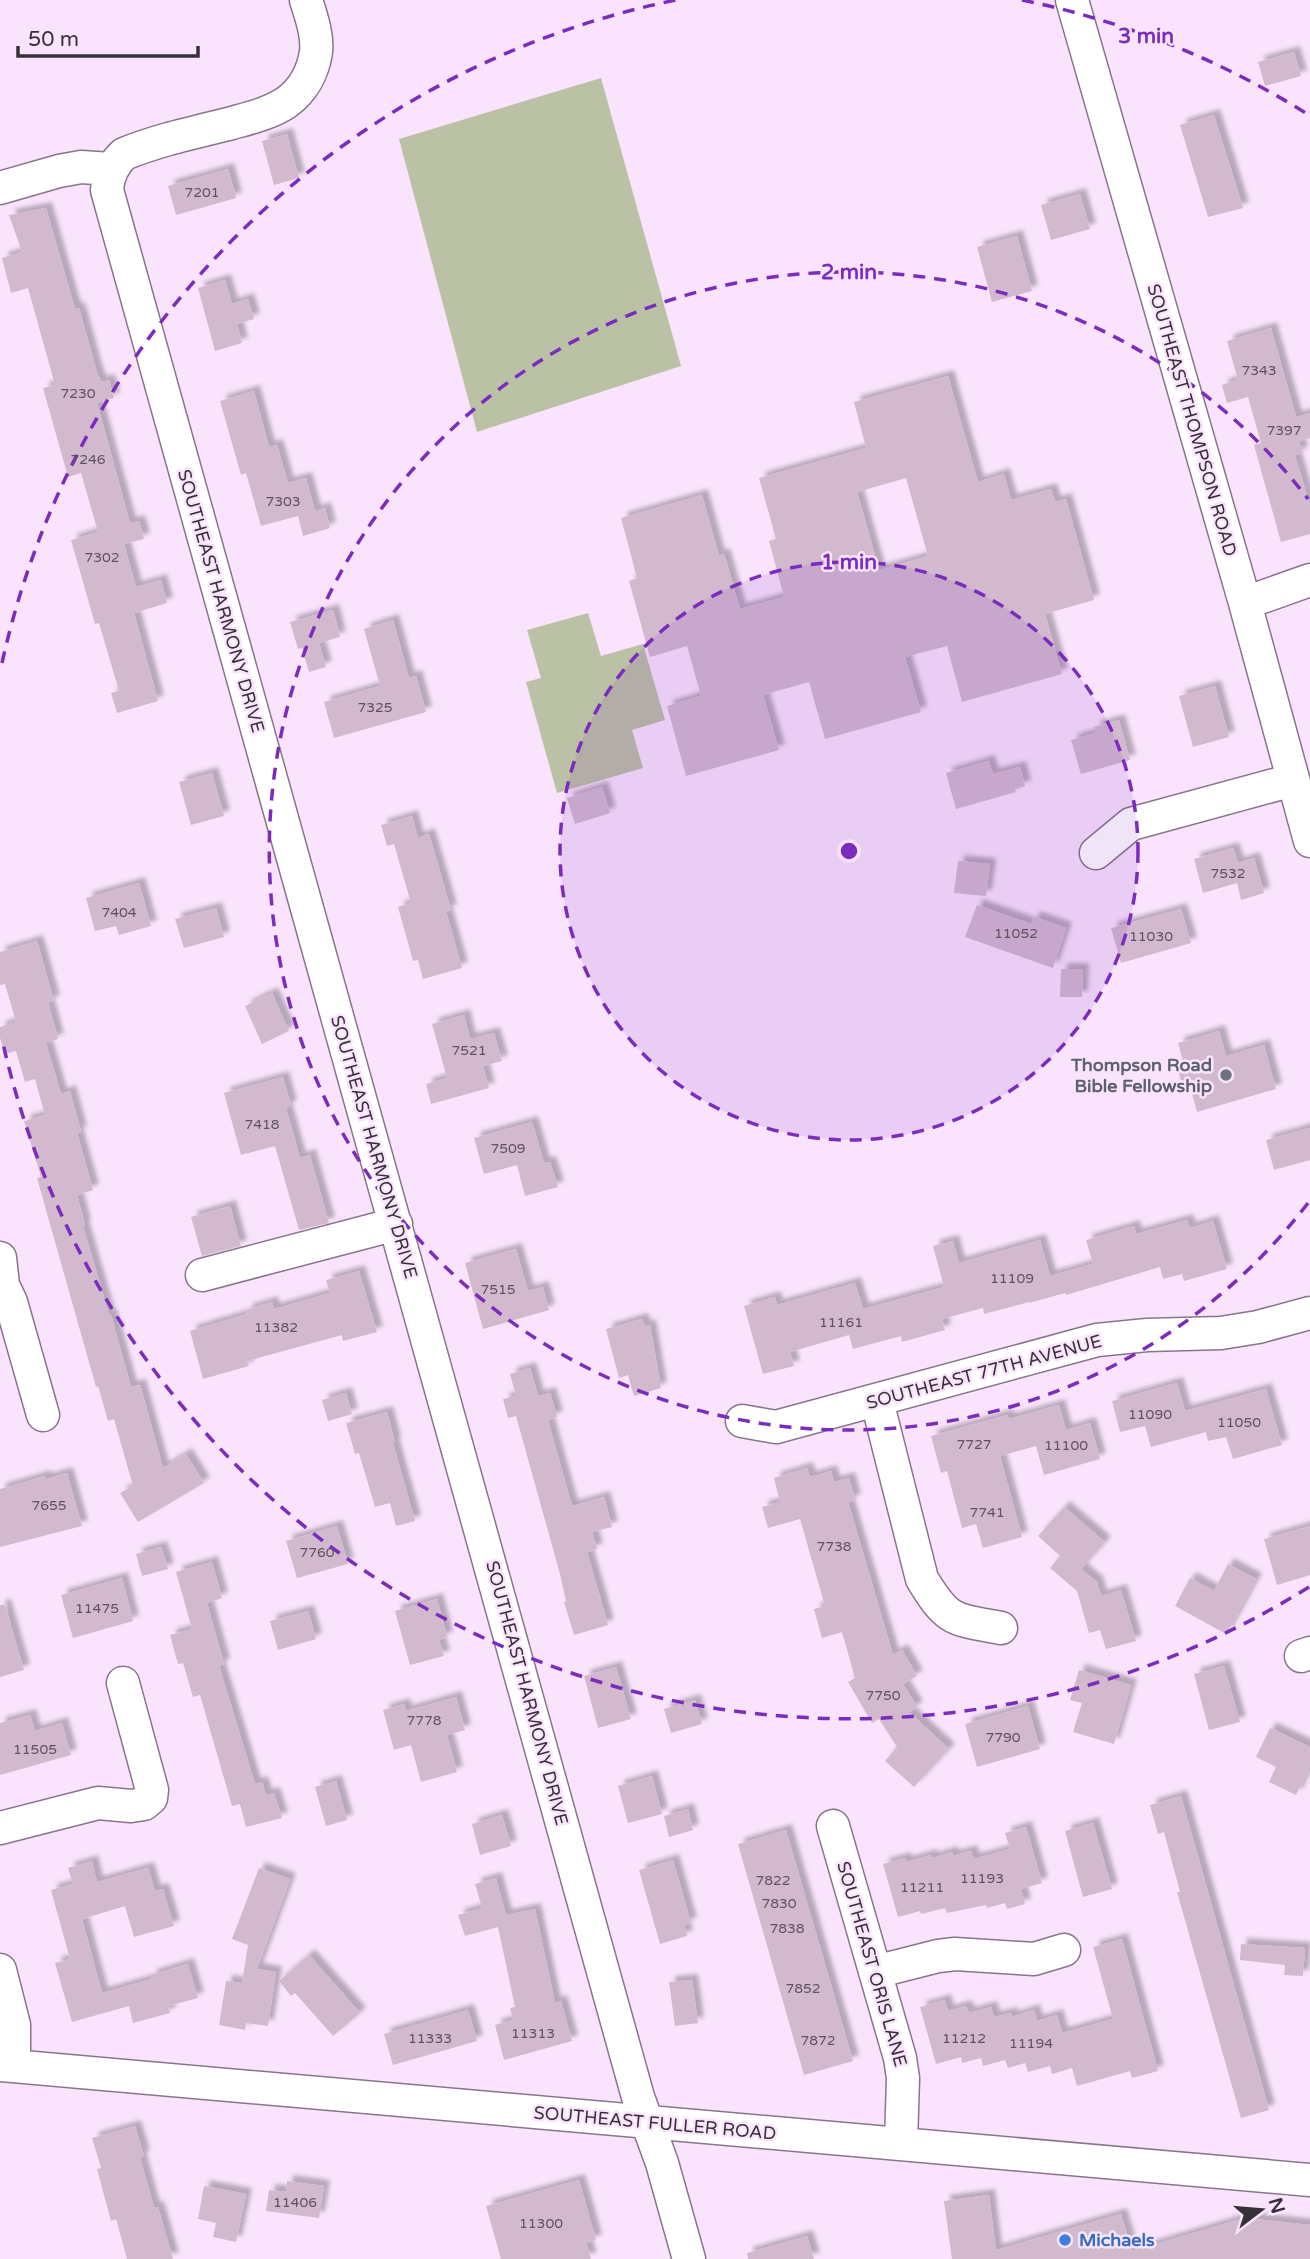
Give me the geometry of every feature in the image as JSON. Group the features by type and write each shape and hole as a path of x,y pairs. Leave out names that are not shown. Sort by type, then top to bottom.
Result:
{"street":[{"path":"0,188 81,167 111,169 124,153 259,115 285,103 303,87 310,74 316,50 314,29 306,0"},
{"name":"SOUTHEAST THOMPSON ROAD","path":"1072,0 1245,603 1310,841"},
{"name":"SOUTHEAST HARMONY DRIVE","path":"111,169 107,190 110,203 638,2097 662,2163 689,2259"},
{"path":"1245,603 1310,580"},
{"path":"1096,853 1131,824 1293,780"},
{"path":"202,1275 396,1224"},
{"path":"1,1276 43,1415"},
{"name":"SOUTHEAST 77TH AVENUE","path":"742,1421 776,1426 1097,1340 1147,1335 1221,1333 1258,1327 1310,1313"},
{"path":"877,1401 922,1579 947,1615 965,1622 1001,1628"},
{"path":"0,1828 98,1803 131,1806 144,1804 151,1798 152,1790 123,1684"},
{"name":"SOUTHEAST ORIS LANE","path":"833,1826 900,2058 903,2078 901,2144"},
{"path":"875,1972 955,1954 1034,1959 1064,1950"},
{"path":"0,1970 14,2025 7,2066"},
{"name":"SOUTHEAST FULLER ROAD","path":"7,2066 1310,2180"}],"green space":[{"path":"601,78 681,366 477,432 399,139"},
{"path":"588,613 601,656 643,644 665,720 632,730 643,768 557,793 526,682 541,678 527,630"}],"building":[{"path":"1294,52 1301,76 1265,86 1258,62"},
{"path":"1214,115 1243,208 1208,217 1180,125"},
{"path":"287,134 299,178 274,185 262,141"},
{"path":"228,169 236,198 176,215 168,186"},
{"path":"1080,194 1090,229 1051,240 1041,205"},
{"path":"46,208 75,309 79,308 97,373 101,382 109,380 114,398 97,403 130,523 139,521 144,539 124,544 136,587 161,580 167,603 134,613 158,701 117,713 111,693 119,691 99,623 95,624 71,540 98,532 81,473 68,477 43,388 55,385 28,288 11,293 2,258 22,252 9,215"},
{"path":"1017,236 1032,291 992,302 977,247"},
{"path":"225,280 232,304 248,299 254,319 237,324 242,343 215,351 198,288"},
{"path":"1271,328 1296,417 1310,413 1310,438 1299,441 1302,453 1295,455 1310,506 1310,534 1281,542 1254,445 1261,443 1248,397 1227,403 1222,385 1238,380 1227,341"},
{"path":"948,376 978,482 1004,474 1011,500 1051,489 1055,502 1066,499 1094,600 1045,614 1062,674 962,702 947,646 905,657 921,712 825,739 809,682 763,695 779,750 686,776 667,706 701,696 687,646 650,657 629,581 637,578 621,518 702,495 719,556 724,554 740,609 784,597 769,541 776,539 759,478 866,448 854,402","holes":["906,478 928,556 879,570 857,492"]},
{"path":"254,391 269,447 277,445 288,483 306,478 315,511 325,508 330,528 303,536 298,516 261,526 246,473 241,475 220,401"},
{"path":"333,610 340,637 319,643 326,667 309,672 302,648 298,649 290,622"},
{"path":"393,620 409,678 416,676 426,712 334,738 324,702 380,686 364,629"},
{"path":"1215,686 1229,737 1193,747 1179,696"},
{"path":"1119,720 1130,760 1081,774 1071,740 1096,733 1094,727"},
{"path":"989,761 993,774 1020,767 1025,786 1015,789 1016,792 956,809 946,773"},
{"path":"212,773 224,816 191,825 179,782"},
{"path":"602,787 610,813 575,824 567,798"},
{"path":"412,816 418,838 429,834 451,910 446,911 462,968 423,979 418,960 413,961 398,907 411,903 394,844 387,846 381,825"},
{"path":"1233,848 1238,863 1254,858 1264,893 1241,900 1237,883 1203,893 1194,859"},
{"path":"958,861 990,864 986,896 954,893"},
{"path":"139,883 151,926 119,935 116,926 95,931 86,898"},
{"path":"977,905 1031,924 1034,917 1066,928 1053,968 965,937"},
{"path":"216,908 224,937 184,948 175,919"},
{"path":"1181,909 1191,943 1121,963 1111,928"},
{"path":"37,941 54,1001 48,1002 58,1039 46,1043 61,1094 70,1091 81,1132 77,1133 93,1190 77,1195 85,1225 83,1226 131,1387 140,1385 163,1468 186,1454 204,1483 138,1522 120,1493 133,1486 114,1419 108,1421 98,1386 96,1387 37,1178 41,1177 24,1121 45,1115 35,1079 25,1082 16,1051 5,1054 0,1038 0,1027 16,1022 5,984 0,985 0,952"},
{"path":"1061,969 1083,969 1082,997 1060,997"},
{"path":"272,993 289,1031 262,1044 245,1006"},
{"path":"464,1015 470,1039 494,1033 502,1061 483,1066 489,1088 431,1104 426,1084 447,1078 432,1024"},
{"name":"Thompson Road Bible Fellowship","path":"1219,1031 1226,1056 1264,1045 1276,1089 1197,1112 1189,1083 1182,1084 1177,1067 1184,1065 1178,1043"},
{"path":"283,1077 291,1106 286,1108 300,1158 310,1155 329,1223 299,1230 275,1146 241,1155 224,1093"},
{"path":"532,1122 544,1163 550,1162 558,1187 525,1196 517,1165 484,1174 474,1138"},
{"path":"1310,1128 1310,1160 1274,1170 1266,1140"},
{"path":"230,1206 241,1246 202,1256 191,1217"},
{"path":"1187,1220 1190,1228 1213,1221 1227,1269 1184,1281 1182,1274 1163,1279 1160,1267 1066,1295 1065,1293 984,1314 983,1308 942,1319 945,1330 902,1342 901,1336 853,1349 849,1335 790,1352 794,1366 763,1374 744,1306 775,1297 777,1305 855,1283 863,1309 944,1287 933,1246 953,1241 959,1263 1040,1240 1050,1276 1093,1264 1086,1240 1134,1226 1136,1234"},
{"path":"516,1249 528,1291 543,1287 549,1310 483,1329 465,1263"},
{"path":"359,1271 377,1332 343,1341 342,1335 247,1361 249,1366 203,1379 190,1331 247,1314 246,1310 272,1302 274,1309 330,1293 326,1280"},
{"path":"642,1319 645,1327 650,1325 661,1388 634,1396 628,1375 619,1378 606,1329"},
{"path":"530,1368 538,1396 550,1393 557,1417 548,1420 572,1506 604,1497 612,1527 592,1532 597,1549 587,1552 608,1625 574,1635 516,1416 508,1418 503,1399 516,1396 510,1374"},
{"path":"1177,1383 1185,1411 1266,1389 1282,1445 1233,1459 1226,1437 1208,1441 1206,1432 1151,1447 1145,1426 1120,1432 1112,1401"},
{"path":"346,1393 352,1414 328,1421 322,1400"},
{"path":"1059,1405 1066,1430 1090,1423 1100,1459 1044,1475 1036,1446 1000,1456 1022,1537 983,1548 976,1524 962,1528 947,1471 941,1473 931,1436 1007,1415 1009,1419"},
{"path":"387,1412 415,1521 396,1526 390,1503 375,1507 359,1453 355,1454 346,1423"},
{"path":"807,1468 810,1477 831,1471 834,1482 849,1478 855,1500 848,1502 893,1655 902,1650 917,1676 903,1684 917,1707 909,1712 949,1749 914,1787 885,1761 897,1747 879,1719 872,1723 848,1682 855,1678 842,1632 822,1638 814,1609 825,1606 800,1519 768,1528 762,1507 780,1502 774,1478"},
{"path":"67,1473 82,1526 0,1547 0,1489 45,1476 46,1479"},
{"path":"1064,1507 1105,1542 1081,1569 1097,1582 1101,1596 1121,1590 1136,1641 1106,1649 1100,1630 1089,1633 1077,1591 1050,1568 1060,1556 1038,1536"},
{"path":"337,1526 348,1564 297,1578 286,1541"},
{"path":"1310,1526 1310,1575 1277,1585 1264,1539"},
{"path":"161,1547 168,1569 142,1576 136,1554"},
{"path":"212,1562 222,1598 207,1603 224,1664 219,1666 255,1784 262,1782 266,1795 274,1793 282,1818 246,1827 240,1804 232,1806 200,1695 193,1697 183,1663 178,1664 170,1635 192,1629 176,1572"},
{"path":"1228,1564 1256,1579 1226,1634 1175,1606 1190,1578 1214,1591"},
{"path":"122,1578 133,1621 73,1638 61,1595"},
{"path":"437,1599 447,1637 439,1640 444,1656 410,1665 395,1611"},
{"path":"0,1605 5,1605 24,1670 0,1677"},
{"path":"308,1611 316,1639 278,1650 270,1621"},
{"path":"1224,1666 1240,1722 1209,1730 1194,1674"},
{"path":"616,1667 631,1719 598,1728 584,1676"},
{"path":"1079,1670 1131,1685 1114,1744 1073,1732 1082,1703 1070,1700"},
{"path":"456,1697 465,1730 447,1735 457,1772 421,1782 411,1745 394,1750 383,1710 404,1704 406,1711"},
{"path":"695,1700 702,1724 671,1733 664,1709"},
{"path":"1028,1706 1040,1749 977,1767 965,1724"},
{"path":"30,1715 35,1731 62,1723 71,1755 0,1775 0,1723"},
{"path":"1270,1728 1310,1747 1310,1766 1296,1795 1269,1782 1276,1767 1256,1757"},
{"path":"652,1776 662,1814 628,1823 618,1786"},
{"path":"336,1781 347,1820 326,1826 315,1787"},
{"path":"1181,1796 1269,2110 1241,2118 1177,1892 1180,1892 1164,1832 1158,1834 1150,1805"},
{"path":"688,1809 693,1830 669,1837 664,1816"},
{"path":"502,1815 511,1846 480,1855 472,1824"},
{"path":"1093,1823 1112,1889 1083,1897 1065,1831"},
{"path":"1026,1827 1042,1883 1021,1889 1025,1904 1007,1909 1005,1903 987,1908 986,1905 947,1913 945,1908 898,1917 883,1864 905,1858 906,1862 931,1855 932,1858 952,1852 953,1856 971,1851 974,1859 1010,1849 1005,1833"},
{"path":"786,1830 853,2061 804,2075 738,1844"},
{"path":"673,1860 691,1923 684,1925 687,1936 660,1944 639,1870"},
{"path":"92,1861 97,1882 148,1868 155,1891 163,1889 174,1926 134,1937 125,1906 82,1919 102,1993 152,1979 151,1975 188,1964 198,1998 168,2006 170,2013 133,2023 129,2006 72,2022 55,1963 70,1959 51,1890 73,1884 68,1868"},
{"path":"259,1868 290,1879 257,1969 276,1972 268,2026 246,2023 245,2030 219,2025 226,1981 242,1983 248,1945 232,1939"},
{"path":"496,1878 506,1915 535,1909 555,2003 561,2001 572,2041 504,2060 495,2025 513,2020 510,2008 515,2007 498,1927 465,1936 458,1915 482,1908 475,1884"},
{"path":"1122,1939 1158,2071 1132,2078 1130,2071 1077,2086 1072,2068 1052,2074 1050,2066 1028,2072 1025,2063 1008,2068 1005,2060 983,2066 981,2058 962,2063 961,2057 936,2064 920,2007 945,2000 948,2011 966,2006 969,2013 991,2007 994,2017 1011,2013 1012,2017 1034,2010 1037,2021 1057,2015 1062,2033 1113,2019 1093,1947"},
{"path":"1241,1944 1305,1948 1303,1976 1284,1975 1285,1965 1240,1960"},
{"path":"309,1955 360,2013 333,2036 295,1993 291,1996 279,1981"},
{"path":"692,1980 698,2023 675,2026 669,1982"},
{"path":"468,2010 477,2041 393,2065 384,2034"},
{"path":"135,2126 144,2156 140,2157 154,2208 158,2207 173,2259 127,2259 116,2219 111,2221 92,2138"},
{"path":"579,2180 596,2240 586,2243 591,2259 501,2259 486,2206"},
{"path":"287,2181 324,2186 319,2218 266,2211 269,2190 286,2192"},
{"path":"204,2186 246,2194 236,2242 213,2237 216,2223 198,2219"},
{"path":"989,2195 996,2250 1121,2214 1132,2251 1245,2218 1310,2225 1310,2259 952,2259 944,2201"},
{"path":"807,2236 814,2259 748,2259 747,2253"}],"place":[{"name":"Thompson Road Bible Fellowship","path":"1226,1075"},
{"name":"Michaels","path":"1065,2240"}]}
